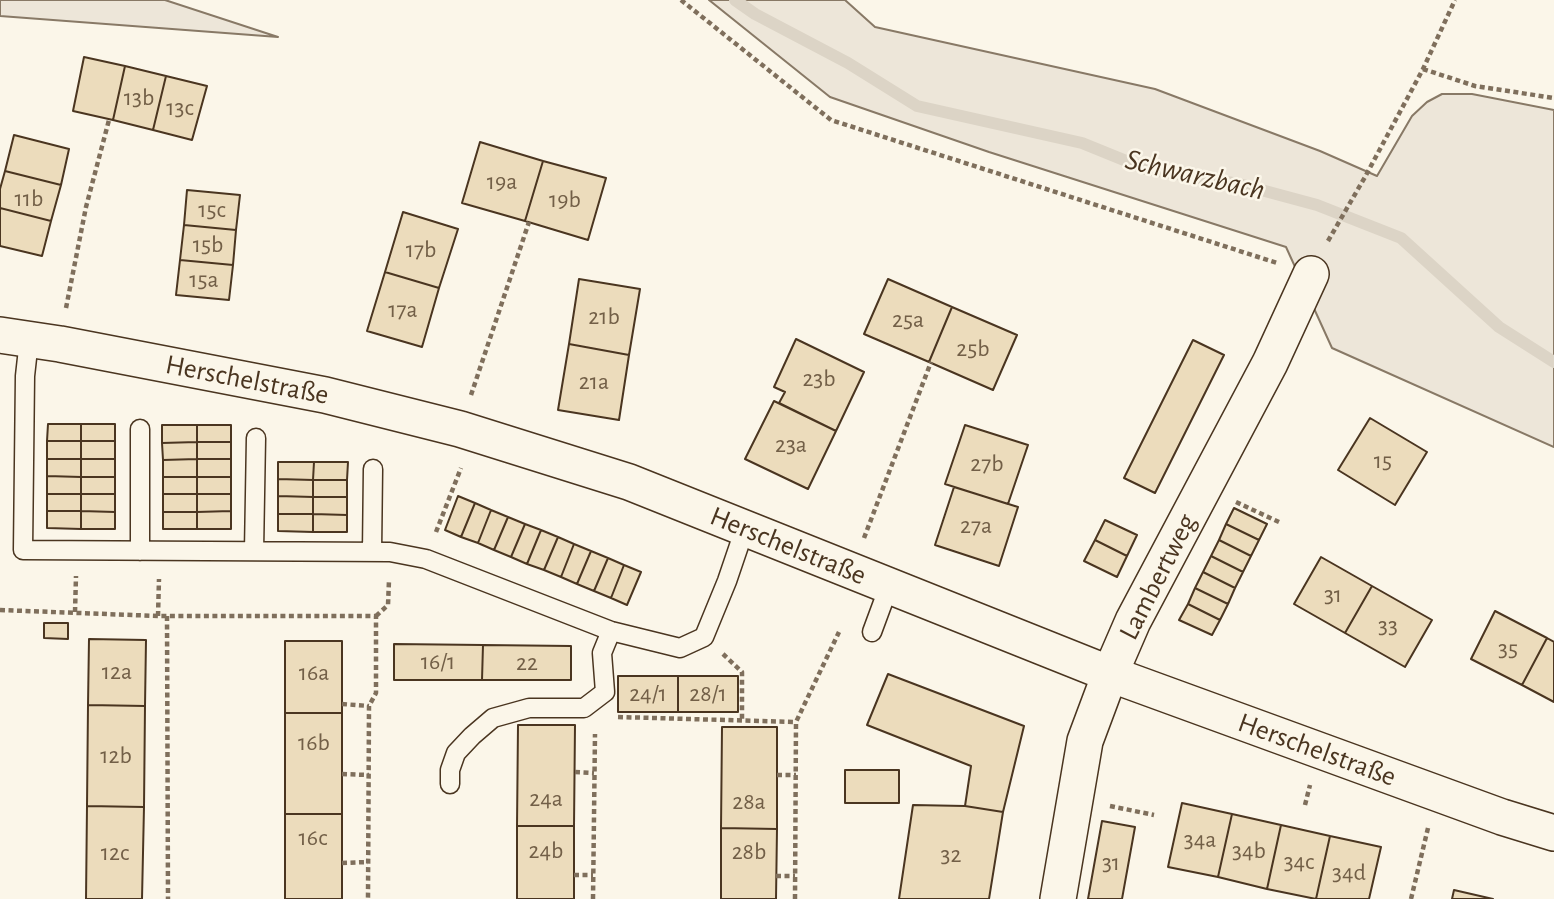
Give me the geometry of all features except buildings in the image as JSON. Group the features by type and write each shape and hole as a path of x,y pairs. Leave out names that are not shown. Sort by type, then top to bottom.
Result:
{"street":[{"name":"Lambertweg","path":"1058,899 1085,741 1110,674 1133,621 1270,363 1311,274"},
{"name":"Herschelstraße","path":"30,340 325,395 467,432 629,482 1110,674 1502,817 1554,833"}],"lane":[{"path":"30,340 25,376 23,550 381,552 426,559 611,631 680,648 704,637 745,528"},
{"path":"140,429 140,551"},
{"path":"254,551 256,438"},
{"path":"373,469 381,552"},
{"path":"872,632 889,586"},
{"path":"450,783 450,769 456,753 493,718 529,708 583,708 605,692 602,653 611,631"}],"path":[{"path":"681,0 831,120 1311,274"},
{"path":"1330,236 1423,69 1455,0"},
{"path":"1423,69 1475,86 1554,99"},
{"path":"30,340 86,206 109,120"},
{"path":"426,559 529,222"},
{"path":"851,572 931,362"},
{"path":"1208,480 1233,500 1279,522"},
{"path":"158,616 160,551"},
{"path":"0,610 158,616 376,616 388,605 381,552"},
{"path":"167,616 168,899"},
{"path":"368,899 369,706 376,693 376,616"},
{"path":"795,899 796,722 839,632"},
{"path":"742,672 742,721"},
{"path":"342,704 369,706"},
{"path":"609,717 796,722"},
{"path":"593,899 595,721"},
{"path":"575,772 594,773"},
{"path":"342,774 369,775"},
{"path":"777,775 796,775"},
{"path":"1412,899 1438,794"},
{"path":"342,863 368,862"},
{"path":"574,876 593,876"},
{"path":"776,876 795,876"}],"shaded area":[{"path":"0,0 165,0 278,37 0,16"},
{"path":"709,0 845,0 875,27 1155,89 1320,151 1377,176 1412,116 1427,102 1442,94 1472,94 1554,110 1554,447 1332,348 1286,247 989,152 830,97"}],"waterway":[{"name":"Schwarzbach","path":"735,0 755,14 848,63 917,106 1082,143 1146,169 1239,184 1317,205 1401,238 1499,327 1554,362"}]}
